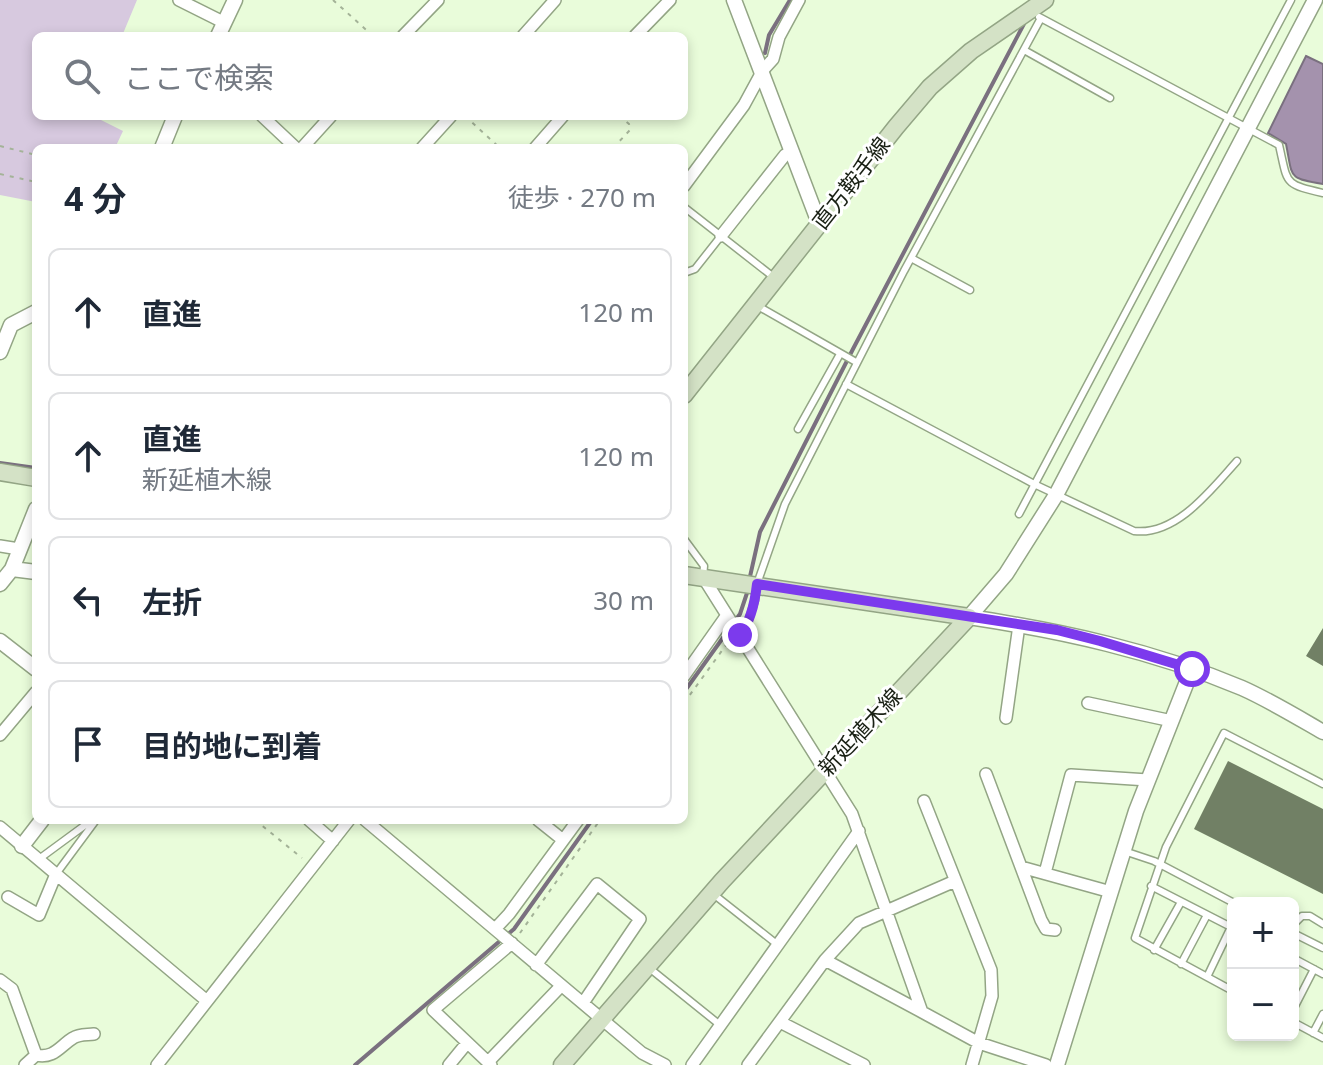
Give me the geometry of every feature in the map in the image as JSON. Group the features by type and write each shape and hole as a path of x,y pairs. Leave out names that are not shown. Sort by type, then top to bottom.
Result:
{"main road":[{"name":"直方鞍手線","path":"688,390 930,87 971,51 1035,14 1045,0"},
{"path":"0,472 32,477"},
{"path":"688,575 969,617"},
{"name":"新延植木線","path":"562,1065 712,892 969,617"}],"street":[{"path":"179,0 221,30 235,0"},
{"path":"407,32 438,0"},
{"path":"527,32 555,0"},
{"path":"639,32 670,0"},
{"path":"734,0 819,223"},
{"path":"688,181 744,105 763,70 773,59 779,37 799,0"},
{"path":"969,617 1006,574 1056,495 1315,0"},
{"path":"164,144 173,120"},
{"path":"267,120 294,144"},
{"path":"303,144 327,120"},
{"path":"426,144 447,120"},
{"path":"538,144 560,120"},
{"path":"721,236 785,155 792,151"},
{"path":"0,352 6,325 32,314"},
{"path":"0,584 12,569 32,518"},
{"path":"0,546 19,549"},
{"path":"12,569 32,572"},
{"path":"703,577 852,814 922,1012"},
{"path":"688,670 727,615"},
{"path":"969,617 1100,641 1192,669 1245,689 1323,732"},
{"path":"1006,718 1019,625"},
{"path":"0,641 32,666"},
{"path":"1057,1065 1148,780 1192,669"},
{"path":"0,735 32,697"},
{"path":"1088,703 1172,721"},
{"path":"986,774 1041,920 1046,929 1055,930"},
{"path":"1045,873 1071,775 1148,780"},
{"path":"924,801 991,970 992,996 972,1065"},
{"path":"22,846 39,824"},
{"path":"314,824 333,841"},
{"path":"157,1065 346,824"},
{"path":"370,824 642,1053 662,1065"},
{"path":"543,824 563,840"},
{"path":"495,929 575,824"},
{"path":"0,827 207,1001"},
{"path":"692,1065 859,831"},
{"path":"1021,867 1111,892"},
{"path":"8,897 39,915 56,874"},
{"path":"748,1065 825,960 859,923 955,881"},
{"path":"536,965 597,884 640,919 583,1003"},
{"path":"512,943 433,1010 490,1064 561,986"},
{"path":"825,960 979,1043 1046,1065"},
{"path":"0,980 12,989 36,1055"},
{"path":"780,1022 864,1065"},
{"path":"36,1055 45,1057 59,1051 76,1036 94,1034"},
{"path":"449,1065 467,1043"},
{"path":"25,1065 36,1055"}],"lane":[{"path":"1019,514 1291,0"},
{"path":"740,635 746,628 757,584 785,504 856,362 1024,50 1035,14 1279,145 1288,182 1323,193"},
{"path":"1024,50 1110,98"},
{"path":"688,210 776,279"},
{"path":"688,272 695,269 721,236"},
{"path":"911,258 970,290"},
{"path":"756,305 856,362"},
{"path":"798,429 840,354"},
{"path":"846,384 1034,484 1134,531 1150,533 1171,524 1211,491 1237,461"},
{"path":"688,544 704,566 703,577"},
{"path":"1227,988 1135,938 1166,847 1224,733 1323,784"},
{"path":"39,859 88,824"},
{"path":"56,874 91,824"},
{"path":"1124,851 1160,864 1227,899"},
{"path":"1151,886 1227,925"},
{"path":"712,892 778,945"},
{"path":"1154,950 1181,902"},
{"path":"1181,964 1207,915"},
{"path":"1299,919 1310,916 1323,924"},
{"path":"1207,977 1227,937"},
{"path":"1299,938 1323,948"},
{"path":"1299,961 1323,974"},
{"path":"647,966 720,1025"},
{"path":"1299,998 1314,969"},
{"path":"1313,1033 1323,1014"},
{"path":"1299,1025 1323,1038"}],"path":[{"path":"333,0 369,32"},
{"path":"469,120 496,144"},
{"path":"617,144 630,130 624,120"},
{"path":"0,146 32,154"},
{"path":"0,174 32,181"},
{"path":"688,697 731,638 740,635"},
{"path":"260,824 313,867"},
{"path":"512,943 597,824"}],"shaded area":[{"path":"0,0 137,0 124,32 32,32 32,120 101,120 123,131 117,144 32,144 32,201 0,195"},
{"path":"1306,56 1323,64 1323,184 1297,178 1291,170 1286,144 1268,133"}],"building":[{"path":"1323,628 1323,666 1306,656"},
{"path":"1228,761 1323,809 1323,894 1194,829"}],"waterway":[{"path":"765,53 769,35 790,0"},
{"path":"749,581 760,532 1026,20"},
{"path":"0,463 32,467"},
{"path":"688,686 740,614 748,590"},
{"path":"355,1065 514,929 589,824"}],"route":[{"path":"740,635 746,628 757,584 1057,630 1192,669"}]}
